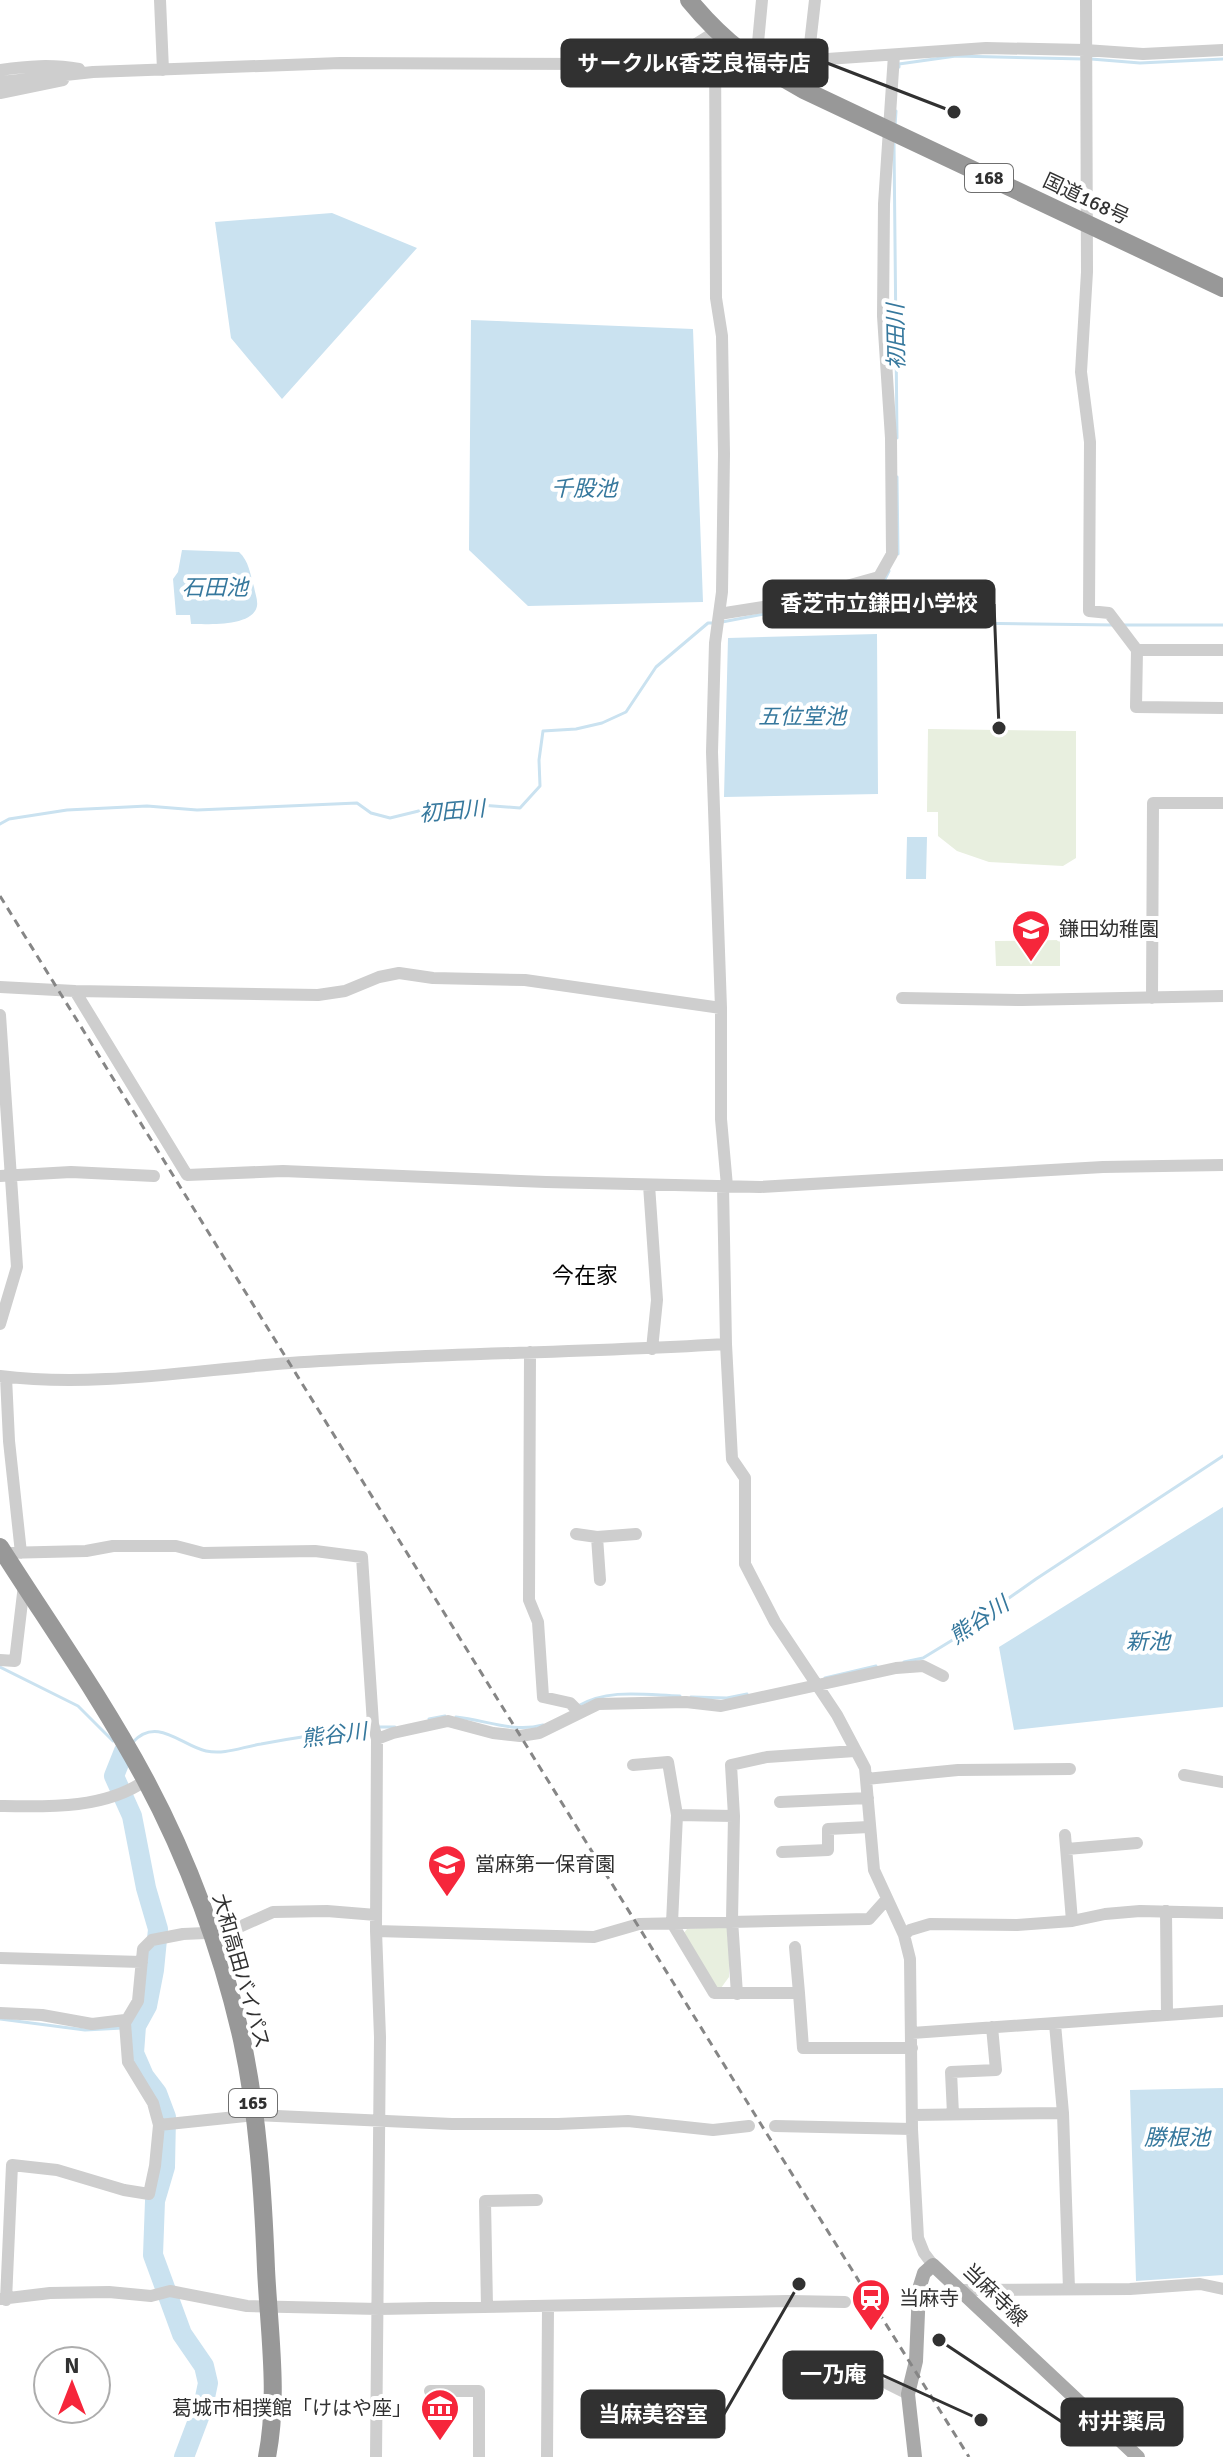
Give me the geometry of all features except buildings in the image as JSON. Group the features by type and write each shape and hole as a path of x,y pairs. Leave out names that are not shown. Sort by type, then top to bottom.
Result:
{"highway":[{"name":"国道168号","path":"689,0 715,32 756,64 890,131 1223,288"},
{"name":"大和高田バイパス","path":"8,1551 24,1585 122,1738 139,1779 183,1860 211,1933 242,2039 255,2115 263,2205 273,2377 271,2438 267,2457"}],"main road":[{"name":"当麻寺線","path":"915,2457 908,2394 916,2361 919,2289 924,2273 933,2265 1138,2457"}],"street":[{"path":"160,0 163,70"},
{"path":"762,0 756,64 986,48 1086,56 1223,50"},
{"path":"808,62 815,0"},
{"path":"1086,0 1087,272 1081,372 1090,442 1089,611 1109,613 1137,650 1136,707 1223,708"},
{"path":"0,82 93,72 340,63 600,64 688,49 715,32"},
{"path":"715,32 716,298 722,336 724,454 722,592 712,752 721,1008 726,1344 732,1459 745,1478 745,1564 775,1622 818,1684 865,1768 874,1870 904,1935 910,1959 912,2122 918,2238 933,2265"},
{"path":"718,619 879,577 892,554 891,438 883,316 884,204 894,55"},
{"path":"0,70 60,66 93,72"},
{"path":"0,93 36,88 93,72"},
{"path":"1137,650 1223,650"},
{"path":"1152,998 1153,803 1223,803"},
{"path":"0,987 318,995 345,991 379,977 399,973 460,980 525,980 721,1008"},
{"path":"75,991 187,1175 283,1171 760,1187 1103,1167 1223,1165"},
{"path":"902,998 1223,996"},
{"path":"0,1015 5,1175 17,1267 0,1324"},
{"path":"5,1175 71,1172 154,1176"},
{"path":"649,1185 657,1300 652,1349"},
{"path":"376,2457 380,2037 376,1931 377,1739 373,1724 362,1557 315,1551 203,1553 176,1546 8,1551 9,1441 3,1377 102,1379 290,1363 726,1344"},
{"path":"530,1352 529,1600 538,1622 543,1697 575,1707 686,1702 721,1706 896,1668 923,1666 943,1676"},
{"path":"576,1534 597,1537 636,1534"},
{"path":"597,1537 600,1580"},
{"path":"0,1660 15,1661 24,1585"},
{"path":"377,1739 448,1721 493,1733 520,1736 548,1729 575,1707"},
{"path":"737,1994 732,1920 734,1816 731,1765 767,1757 855,1751"},
{"path":"633,1765 668,1762 677,1815 672,1923 714,1993 799,1993"},
{"path":"866,1779 958,1770 1070,1769"},
{"path":"1184,1775 1223,1782"},
{"path":"0,1806 63,1806 90,1802 139,1779"},
{"path":"780,1802 868,1798"},
{"path":"677,1815 734,1816"},
{"path":"782,1852 828,1850 828,1829 869,1827"},
{"path":"1065,1835 1072,1921"},
{"path":"1067,1849 1137,1843"},
{"path":"376,1931 594,1937 639,1924 869,1919 886,1900"},
{"path":"376,1915 327,1911 273,1912 228,1932 152,1940 143,1949 138,2001 125,2025 128,2062 164,2124 149,2194 124,2190 57,2170 12,2165 3,2300 50,2293 109,2292 151,2296 166,2292 213,2302 268,2307 379,2309 845,2302"},
{"path":"904,1935 930,1924 1017,1925 1072,1921 1105,1914 1166,1911 1223,1913"},
{"path":"1166,1911 1167,2015"},
{"path":"795,1947 803,2048 912,2048"},
{"path":"0,1958 142,1962"},
{"path":"912,2033 1223,2011"},
{"path":"0,2013 125,2025"},
{"path":"1055,2024 1063,2113 1069,2289"},
{"path":"953,2114 951,2072 996,2070 992,2027"},
{"path":"775,2126 912,2122 953,2114 1063,2113"},
{"path":"164,2124 255,2115 514,2124 628,2121 713,2130 749,2126"},
{"path":"487,2307 485,2201 537,2200"},
{"path":"960,2290 1130,2289 1200,2284 1223,2289"},
{"path":"547,2457 548,2306"},
{"path":"888,2384 908,2394"},
{"path":"430,2391 479,2391 479,2457"}],"green space":[{"path":"928,729 1076,731 1076,858 1063,866 989,862 957,851 938,836 938,812 927,812"},
{"path":"1060,940 1060,966 996,966 995,941"},
{"path":"729,1926 729,1977 721,1988 716,1987 683,1934 687,1929"}],"water":[{"path":"332,213 417,248 282,399 231,338 215,222"},
{"name":"千股池","path":"471,320 693,329 703,602 528,606 469,550"},
{"name":"石田池","path":"182,550 239,552 247,564 254,587 257,606 254,613 239,621 208,624 191,624 190,615 176,615 173,579 178,572"},
{"name":"五位堂池","path":"877,634 878,794 724,797 728,638"},
{"path":"907,837 927,837 926,879 906,879"},
{"name":"新池","path":"1223,1507 1223,1707 1014,1730 999,1647"},
{"name":"勝根池","path":"1223,2088 1223,2275 1136,2281 1130,2090"}],"waterway":[{"name":"初田川","path":"899,67 899,64 956,56 1084,59"},
{"name":"初田川","path":"1091,59 1140,63 1223,59"},
{"name":"初田川","path":"895,127 896,111"},
{"name":"初田川","path":"894,144 897,438"},
{"name":"初田川","path":"897,477 898,554"},
{"name":"初田川","path":"722,622 806,606 882,585 889,571"},
{"name":"初田川","path":"0,824 9,819 67,810 147,806 197,810 357,803 371,813 390,818 435,807 467,804 520,808 540,786 539,760 543,731 576,729 602,723 626,712 656,667 708,623 714,623"},
{"path":"962,623 1114,625"},
{"path":"1122,625 1223,625"},
{"name":"熊谷川","path":"904,1662 923,1658 964,1633 1036,1579 1223,1456"},
{"name":"熊谷川","path":"825,1678 876,1666"},
{"path":"0,1667 78,1706 113,1741"},
{"name":"熊谷川","path":"691,1697 727,1698 747,1694"},
{"name":"熊谷川","path":"578,1706 614,1695 680,1696"},
{"name":"熊谷川","path":"429,1719 445,1716"},
{"name":"熊谷川","path":"456,1717 510,1727 543,1725"},
{"name":"熊谷川","path":"379,1727 395,1727"},
{"name":"熊谷川","path":"133,1742 142,1735 160,1732 197,1748 220,1752 371,1728"},
{"name":"熊谷川","path":"124,1751 114,1776 132,1816 146,1888 158,1929 154,1970 147,2006 136,2026 134,2053 144,2076 157,2093 166,2117 165,2167 155,2201 153,2255 182,2334 204,2366 208,2383 203,2407 184,2457"},
{"path":"0,2019 85,2030 123,2028"}],"railway":[{"path":"0,896 969,2457"}],"place":[{"name":"サークルK香芝良福寺店","path":"954,112"},
{"name":"香芝市立鎌田小学校","path":"999,728"},
{"name":"鎌田幼稚園","path":"1031,963"},
{"name":"當麻第一保育園","path":"447,1898"},
{"name":"当麻美容室","path":"799,2284"},
{"name":"当麻寺","path":"871,2332"},
{"name":"村井薬局","path":"939,2340"},
{"name":"一乃庵","path":"981,2420"},
{"name":"葛城市相撲館「けはや座」","path":"440,2442"}],"district":[{"name":"今在家","path":"585,1275"}]}
